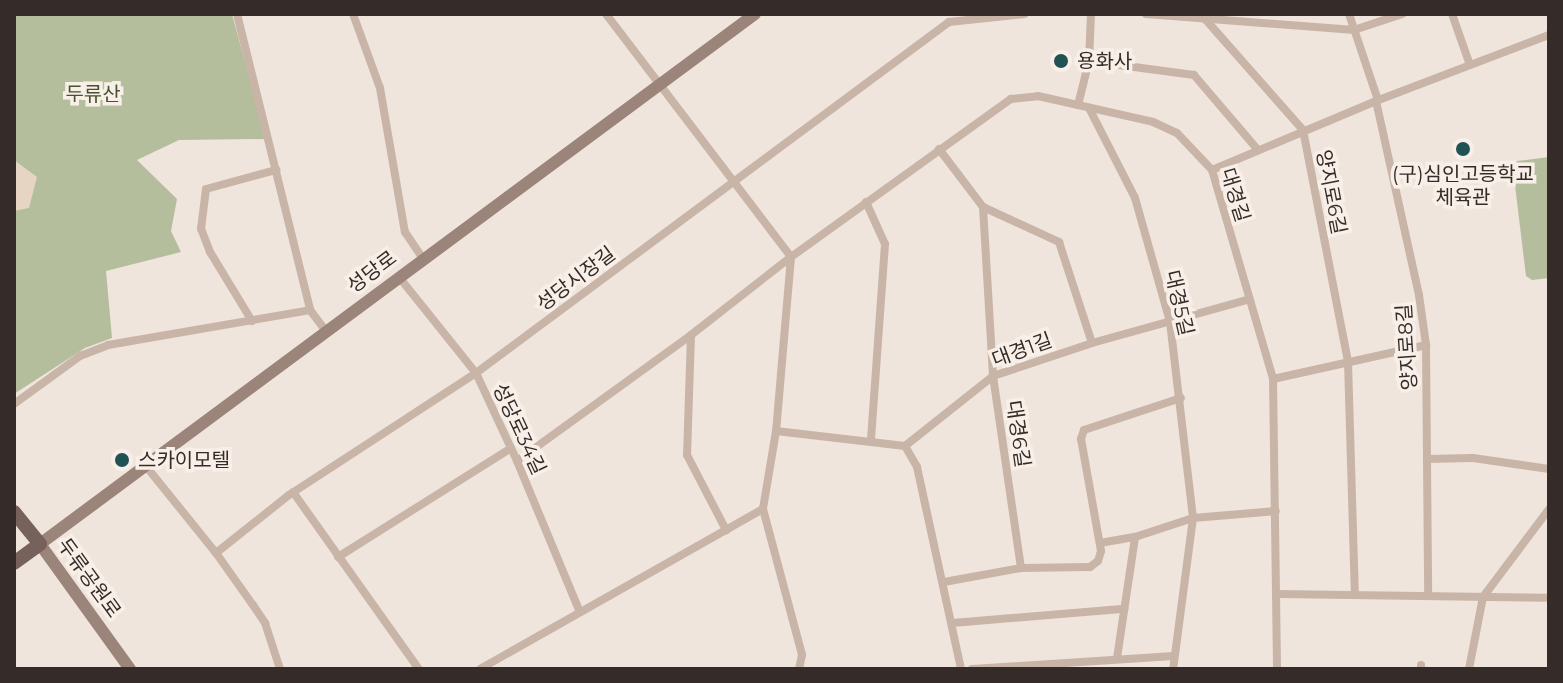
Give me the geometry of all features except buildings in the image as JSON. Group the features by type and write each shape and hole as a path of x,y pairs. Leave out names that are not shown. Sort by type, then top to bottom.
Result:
{"main road":[{"name":"성당로","path":"14,563 755,14"},
{"name":"두류공원로","path":"14,512 130,669"}],"street":[{"path":"249,14 238,18 310,310 326,331"},
{"path":"353,14 380,88 405,232 423,259"},
{"path":"606,14 791,257 776,431 763,509 802,655 799,669"},
{"path":"946,18 1025,14"},
{"path":"1078,105 1089,61 1091,14"},
{"path":"1146,14 1354,30 1402,14"},
{"name":"양지로8길","path":"1349,14 1377,100 1419,295 1426,345 1428,594"},
{"path":"1452,14 1470,65"},
{"name":"양지로6길","path":"1206,17 1303,130 1348,362 1355,594"},
{"name":"성당시장길","path":"216,553 293,492 476,373 946,18"},
{"path":"1212,170 1377,100 1549,35"},
{"path":"1089,61 1194,75 1258,150"},
{"name":"대경길","path":"517,461 691,335 866,202 1011,99 1038,96 1166,126 1193,147 1212,170 1247,300 1273,379 1277,669"},
{"name":"대경5길","path":"1089,108 1135,198 1170,322 1193,518 1173,669"},
{"path":"939,149 983,207 1059,242 1092,343"},
{"path":"252,321 210,252 201,229 206,189 276,170"},
{"path":"866,202 885,244 871,441"},
{"name":"대경6길","path":"983,207 993,376 1021,568"},
{"name":"성당로34길","path":"399,277 476,373 517,461 580,612"},
{"name":"대경1길","path":"905,446 993,376 1092,343 1247,300"},
{"path":"14,404 80,356 108,345 310,310"},
{"path":"691,335 687,455 726,530"},
{"path":"1273,379 1426,345"},
{"path":"944,582 1021,568 1090,567 1098,561 1100,543 1081,439 1084,430 1181,398"},
{"path":"776,431 905,446 917,467 961,669"},
{"path":"338,557 511,448"},
{"path":"1427,459 1473,458 1549,469"},
{"path":"145,465 216,553 265,623 280,669"},
{"path":"293,492 419,669"},
{"path":"480,669 763,509"},
{"path":"1469,669 1483,597 1549,509"},
{"path":"1100,543 1135,537 1193,518 1276,511"},
{"path":"1117,658 1135,537"},
{"path":"1278,594 1549,598"},
{"path":"952,623 1124,609"},
{"path":"972,669 1174,656"}],"green space":[{"name":"두류산","path":"14,14 232,14 266,139 179,140 137,160 177,199 171,231 181,252 106,271 112,338 85,348 14,394"},
{"path":"1549,157 1549,278 1532,280 1526,276 1513,169 1517,161"}],"shaded area":[{"path":"14,160 37,177 29,208 14,211"}],"place":[{"name":"용화사","path":"1061,61"},
{"name":"(구)심인고등학교 체육관","path":"1463,149"},
{"name":"스카이모텔","path":"122,460"}]}
